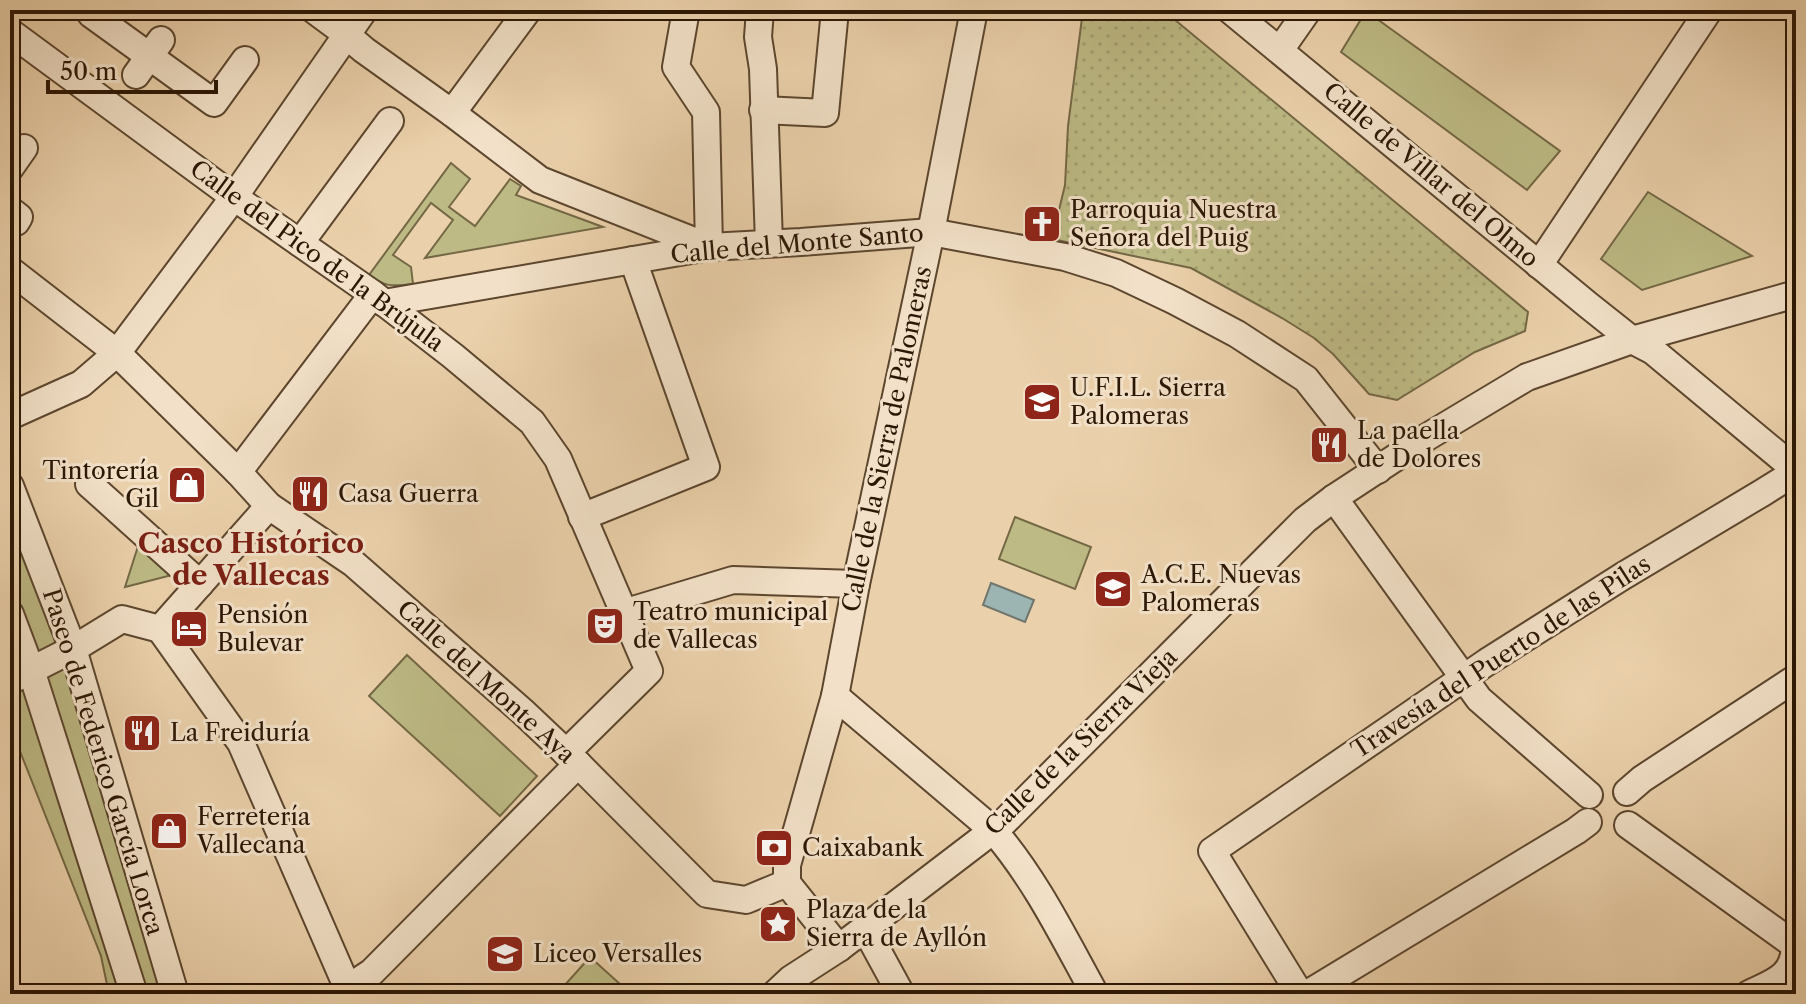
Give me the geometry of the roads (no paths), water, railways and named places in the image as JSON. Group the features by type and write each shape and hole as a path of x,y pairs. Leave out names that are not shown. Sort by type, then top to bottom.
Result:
{"street":[{"path":"95,10 91,14 214,103 245,60"},
{"path":"314,10 540,180 709,247 706,112 676,67 686,10"},
{"path":"10,416 81,384 117,353 234,197 364,10"},
{"path":"452,113 528,10"},
{"path":"760,10 758,37 763,69 769,243"},
{"path":"763,110 825,113 835,10"},
{"name":"Calle de la Sierra de Palomeras","path":"787,874 835,696 974,10"},
{"name":"Calle de Villar del Olmo","path":"1230,10 1539,265 1632,340 1653,351 1796,470"},
{"path":"1280,50 1308,10"},
{"path":"1539,265 1709,10"},
{"name":"Calle del Pico de la Brújula","path":"10,32 234,197 385,303 532,422 558,459 649,671 572,759"},
{"path":"300,243 390,121"},
{"name":"Calle del Monte Santo","path":"385,303 709,247 931,232 1065,257 1116,273 1237,334 1306,379 1378,470"},
{"path":"582,517 706,467 633,260"},
{"name":"Calle del Monte Aya","path":"10,270 117,353 269,506 353,563 511,701 707,894 746,900 787,874"},
{"name":"Calle de la Sierra Vieja","path":"775,994 1004,822 1305,520 1334,498 1515,382 1632,340 1796,294"},
{"path":"238,472 385,303"},
{"name":"Travesía del Puerto de las Pilas","path":"1300,994 1212,851 1464,677 1796,470"},
{"path":"89,484 200,584"},
{"name":"Paseo de Federico García Lorca","path":"10,486 73,649 175,994"},
{"path":"1334,498 1479,699 1589,795"},
{"path":"160,629 269,506"},
{"path":"623,613 733,580 856,584"},
{"name":"Paseo de Federico García Lorca","path":"10,614 20,676 134,994"},
{"path":"20,676 122,619 160,629 241,743 343,991 372,972 572,759"},
{"path":"1627,792 1796,678"},
{"path":"835,696 993,830 1051,914 1095,994"},
{"path":"1603,785 1620,787 1627,792 1634,805 1628,825 1622,831 1607,834 1593,828 1588,822 1585,808 1589,795 1603,785"},
{"path":"1307,994 1588,822"},
{"path":"1628,825 1795,946 1794,959 1788,971 1777,981 1749,994"},
{"path":"787,874 839,948"},
{"path":"865,928 901,994"}],"water":[{"path":"991,583 1034,600 1025,622 983,605"}],"place":[{"name":"Parroquia Nuestra Señora del Puig","path":"1042,224"},
{"name":"U.F.I.L. Sierra Palomeras","path":"1042,402"},
{"name":"La paella de Dolores","path":"1329,445"},
{"name":"Tintorería Gil","path":"187,485"},
{"name":"Casa Guerra","path":"310,494"},
{"name":"A.C.E. Nuevas Palomeras","path":"1113,589"},
{"name":"Teatro municipal de Vallecas","path":"605,626"},
{"name":"Pensión Bulevar","path":"189,629"},
{"name":"La Freiduría","path":"142,733"},
{"name":"Ferretería Vallecana","path":"169,831"},
{"name":"Caixabank","path":"774,848"},
{"name":"Plaza de la Sierra de Ayllón","path":"778,924"},
{"name":"Liceo Versalles","path":"505,954"}],"district":[{"name":"Casco Histórico de Vallecas","path":"251,559"}]}
